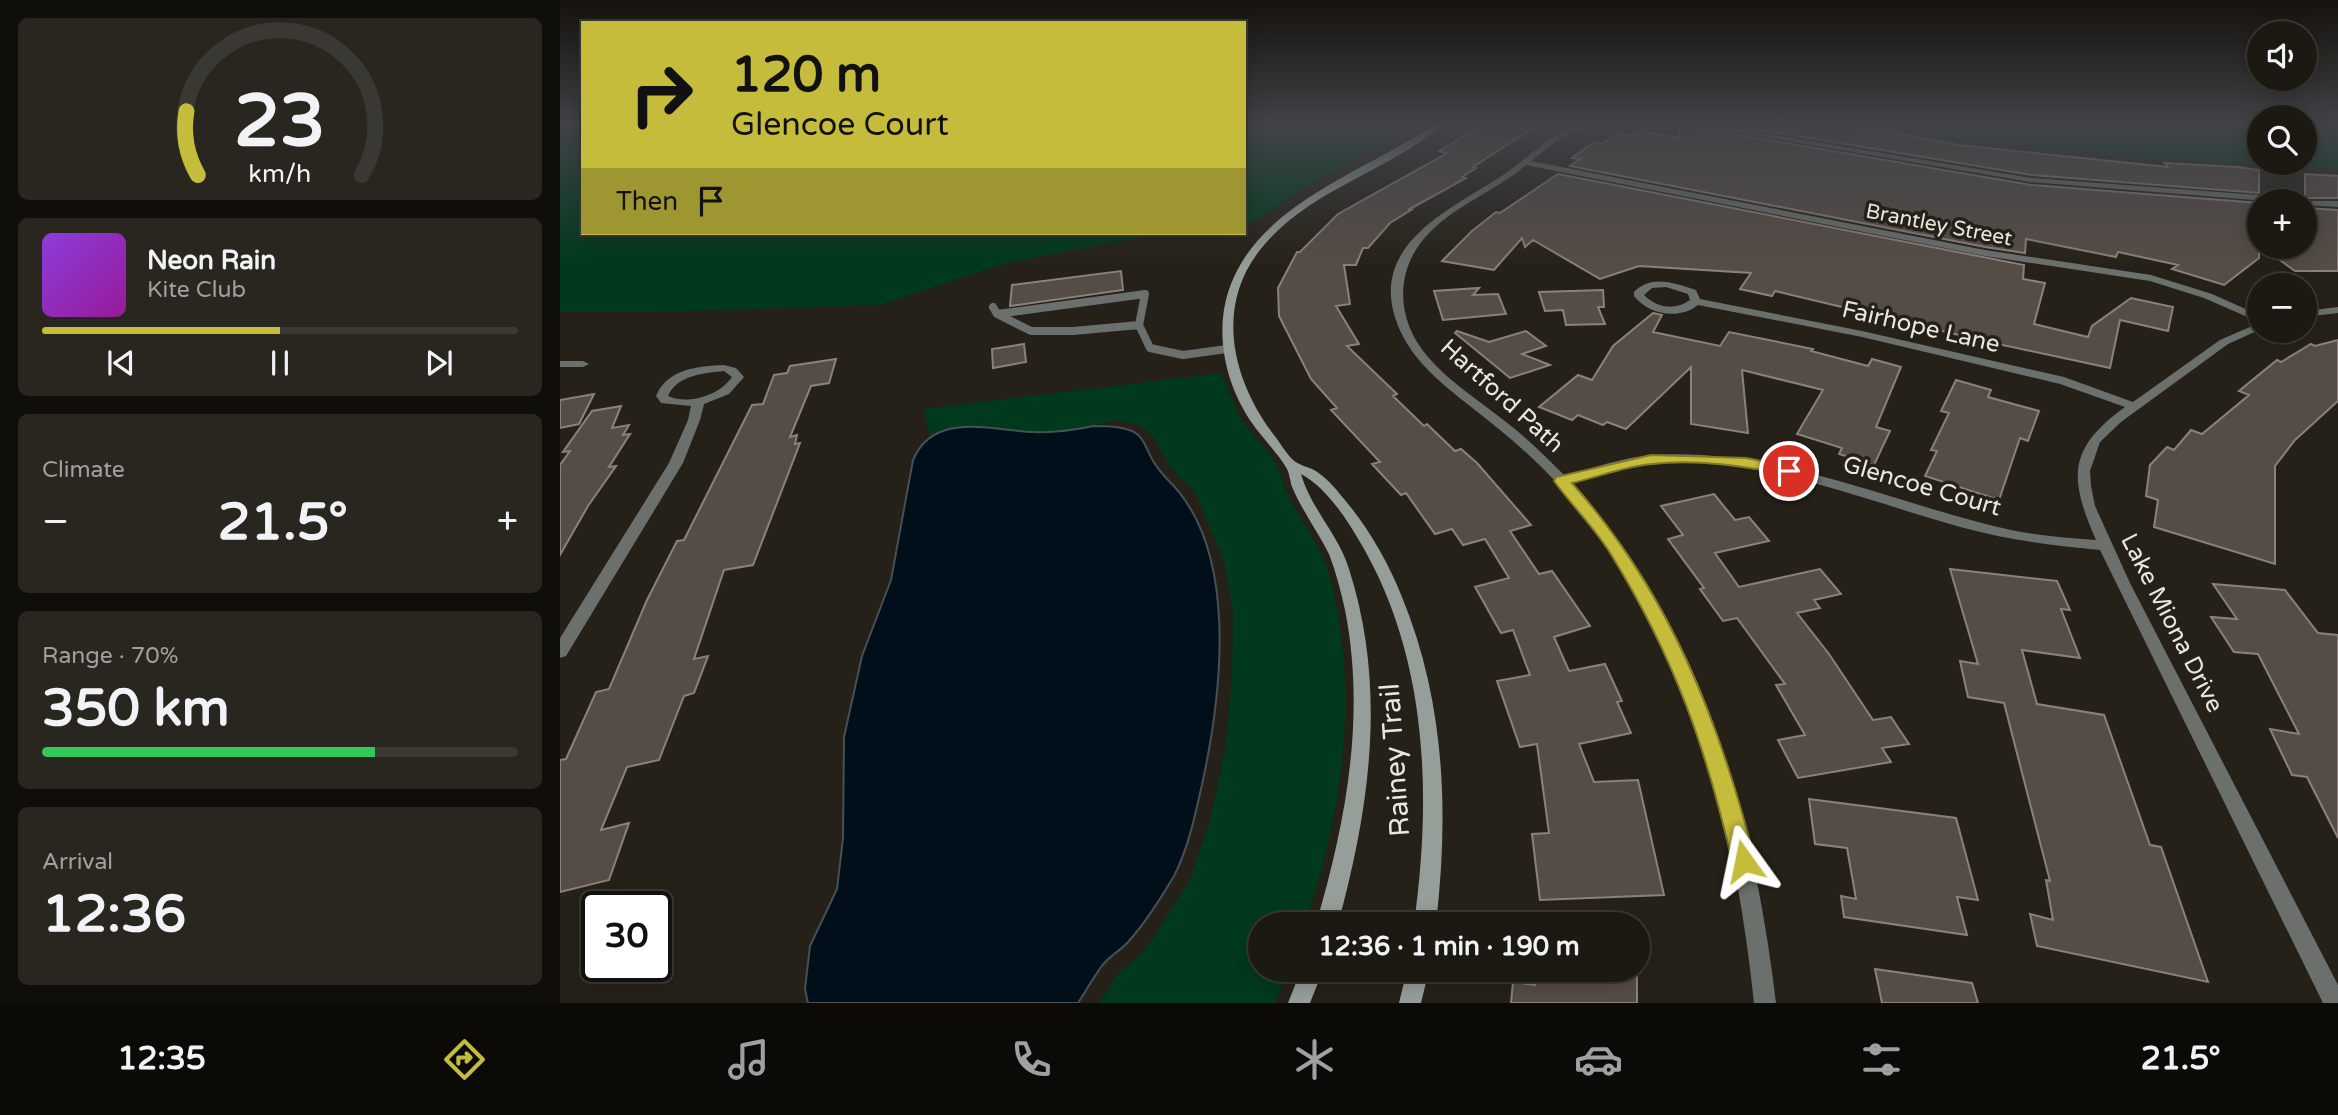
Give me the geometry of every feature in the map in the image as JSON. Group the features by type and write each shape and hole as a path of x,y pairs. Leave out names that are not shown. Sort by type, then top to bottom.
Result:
{"street":[{"name":"Rainey Trail","path":"1363,172 1322,193 1274,228 1253,253 1234,286 1226,316 1227,349 1236,384 1251,414 1293,466 1310,474 1348,513 1381,566 1409,634 1426,717 1433,798 1425,912"},
{"name":"Hartford Path","path":"1511,172 1422,235 1401,268 1396,302 1412,341 1426,363 1502,424 1562,481 1594,517 1656,614 1690,685 1725,783 1740,839 1765,1003"},
{"name":"Brantley Street","path":"1575,172 1975,251 2139,275 2199,293 2247,314"},
{"path":"1981,172 2031,180 2247,197"},
{"path":"2317,203 2338,204"},
{"name":"Fairhope Lane","path":"1696,301 1692,292 1677,285 1649,285 1639,292 1641,300 1646,304 1662,309 1688,307 1696,301 1863,334 2064,381 2134,406"},
{"path":"2317,313 2338,310"},
{"name":"Lake Miona Drive","path":"2247,331 2224,342 2134,406 2094,442 2082,471 2088,506 2105,547 2335,1003"},
{"path":"560,364 583,364"},
{"path":"724,368 737,373 735,383 730,388 698,401 673,403 665,400 663,391 678,379 702,370 724,368"},
{"path":"563,644 676,463 694,420 698,401"},
{"name":"Glencoe Court","path":"1562,481 1651,459 1746,462 1805,475 2012,535 2105,547"},
{"name":"Rainey Trail","path":"1293,466 1294,480 1325,529 1341,566 1360,649 1362,743 1347,848 1329,912"},
{"path":"1299,1003 1307,982"},
{"path":"1410,1003 1415,982"}],"lane":[{"path":"1139,325 1073,331 1031,331 995,311 1145,294 1139,325 1150,348 1183,355 1227,349"}],"green space":[{"path":"560,172 581,172 581,235 1155,235 1010,262 880,305 560,312"},
{"path":"1246,172 1334,172 1246,227"},
{"path":"1221,373 1240,417 1278,465 1275,468 1280,470 1288,494 1317,545 1328,571 1344,660 1345,704 1338,794 1309,912 1248,912 1248,982 1284,982 1275,1003 1099,1003 1116,976 1145,950 1190,879 1210,820 1226,744 1232,677 1233,614 1225,564 1195,492 1169,466 1154,438 1139,425 1118,420 1075,430 1034,432 957,428 930,436 924,409"}],"water":[{"path":"1094,426 1128,430 1142,440 1157,468 1191,509 1206,543 1215,582 1219,622 1216,705 1195,816 1174,876 1140,928 1104,963 1078,1003 808,1003 805,989 810,946 837,889 843,838 844,737 862,656 891,580 913,460 923,444 935,434 949,429 983,427 1049,432"}],"building":[{"path":"1413,172 1470,172 1462,177 1466,178 1390,223 1368,248 1363,248 1356,265 1344,265 1350,304 1336,306 1359,344 1347,346 1397,394 1393,396 1424,426 1427,424 1455,451 1461,449 1477,463 1531,525 1510,531 1539,574 1552,571 1590,626 1554,637 1569,671 1605,664 1622,701 1617,702 1631,733 1579,744 1594,782 1638,780 1664,895 1540,900 1532,834 1549,833 1537,744 1520,747 1497,681 1530,675 1513,630 1501,633 1475,587 1509,578 1485,539 1463,545 1452,529 1435,534 1406,493 1401,495 1372,464 1380,462 1331,410 1337,408 1311,379 1279,316 1278,288 1297,252 1338,214"},
{"path":"1600,172 1954,172 2031,185 2247,202 2247,259 2258,259 2224,285 2172,269 2178,265 2118,252 2116,257 2026,239 2025,253"},
{"path":"2012,172 2247,172 2247,175 2259,175 2259,189 2247,189 2247,192"},
{"path":"1558,174 2024,265 2023,279 2045,283 2034,324 2088,337 2092,326 2131,298 2173,307 2168,331 2120,320 2110,368 1775,291 1772,296 1740,289 1751,273 1639,266 1600,279 1533,240 1525,247 1522,238 1494,270 1442,261 1496,212 1500,213"},
{"path":"2305,175 2338,176 2338,198 2317,198 2317,189 2305,189"},
{"path":"2317,209 2338,210 2338,271 2295,271 2278,259 2317,259"},
{"path":"1121,271 1123,290 1010,306 1012,285"},
{"path":"1479,288 1473,295 1498,294 1506,314 1443,320 1434,291"},
{"path":"1603,290 1604,307 1598,307 1605,324 1566,325 1563,310 1545,311 1539,292"},
{"path":"1653,313 1662,315 1653,332 1720,346 1729,332 1813,349 1811,351 1868,366 1872,359 1901,367 1876,427 1890,431 1874,465 1839,454 1842,448 1797,434 1823,390 1742,370 1748,433 1691,424 1691,367 1626,429 1607,422 1603,425 1578,415 1572,420 1539,407 1578,375 1592,380 1613,346"},
{"path":"1457,331 1489,342 1526,331 1546,346 1522,354 1550,365 1510,378 1455,333"},
{"path":"2338,340 2338,401 2295,440 2275,466 2275,564 2154,527 2158,500 2146,496 2150,465 2167,447 2174,450 2191,430 2202,434 2249,395 2239,391 2277,360 2281,362 2311,344 2315,346"},
{"path":"1024,344 1026,362 993,368 992,349"},
{"path":"836,359 829,383 811,386 790,437 797,435 795,444 800,443 753,565 724,570 694,659 708,656 694,693 684,696 659,760 627,767 601,830 629,823 609,880 560,892 560,760 566,759 596,692 609,689 647,600 677,541 684,540 752,405 763,404 774,375 787,373 790,366"},
{"path":"1956,380 1991,390 1988,397 2039,411 2028,441 2020,438 1999,500 1925,476 1937,451 1931,450 1949,413 1941,411"},
{"path":"594,394 579,424 560,428 560,400"},
{"path":"621,406 612,428 629,425 623,435 630,434 609,467 616,466 588,506 560,555 560,465 570,451 563,452 592,411"},
{"path":"1714,494 1735,520 1749,517 1769,541 1715,553 1739,587 1820,569 1841,594 1814,600 1820,608 1797,613 1829,654 1873,720 1891,717 1909,744 1882,748 1891,762 1798,778 1778,740 1805,735 1776,685 1785,684 1737,618 1723,621 1700,589 1704,588 1668,539 1683,535 1661,506"},
{"path":"1950,569 2057,581 2070,610 2061,609 2080,658 2022,650 2037,704 2104,715 2150,845 2161,847 2208,982 2037,946 2030,914 2053,920 2046,880 2050,881 2004,703 1968,697 1960,661 1978,664"},
{"path":"2213,584 2285,590 2318,633 2338,635 2338,838 2307,777 2292,775 2270,729 2299,734 2258,654 2234,652 2211,617 2237,619"},
{"path":"1809,799 1956,818 1978,900 1957,897 1967,935 1844,917 1841,896 1856,899 1847,848 1815,844"},
{"path":"1875,969 1972,983 1978,1003 1882,1003"},
{"path":"1513,982 1535,985 1535,982 1637,982 1637,1003 1511,1003"}],"route":[{"path":"1744,861 1725,783 1709,734 1673,646 1619,552 1594,517 1562,481 1651,459 1746,462 1789,471"}]}
